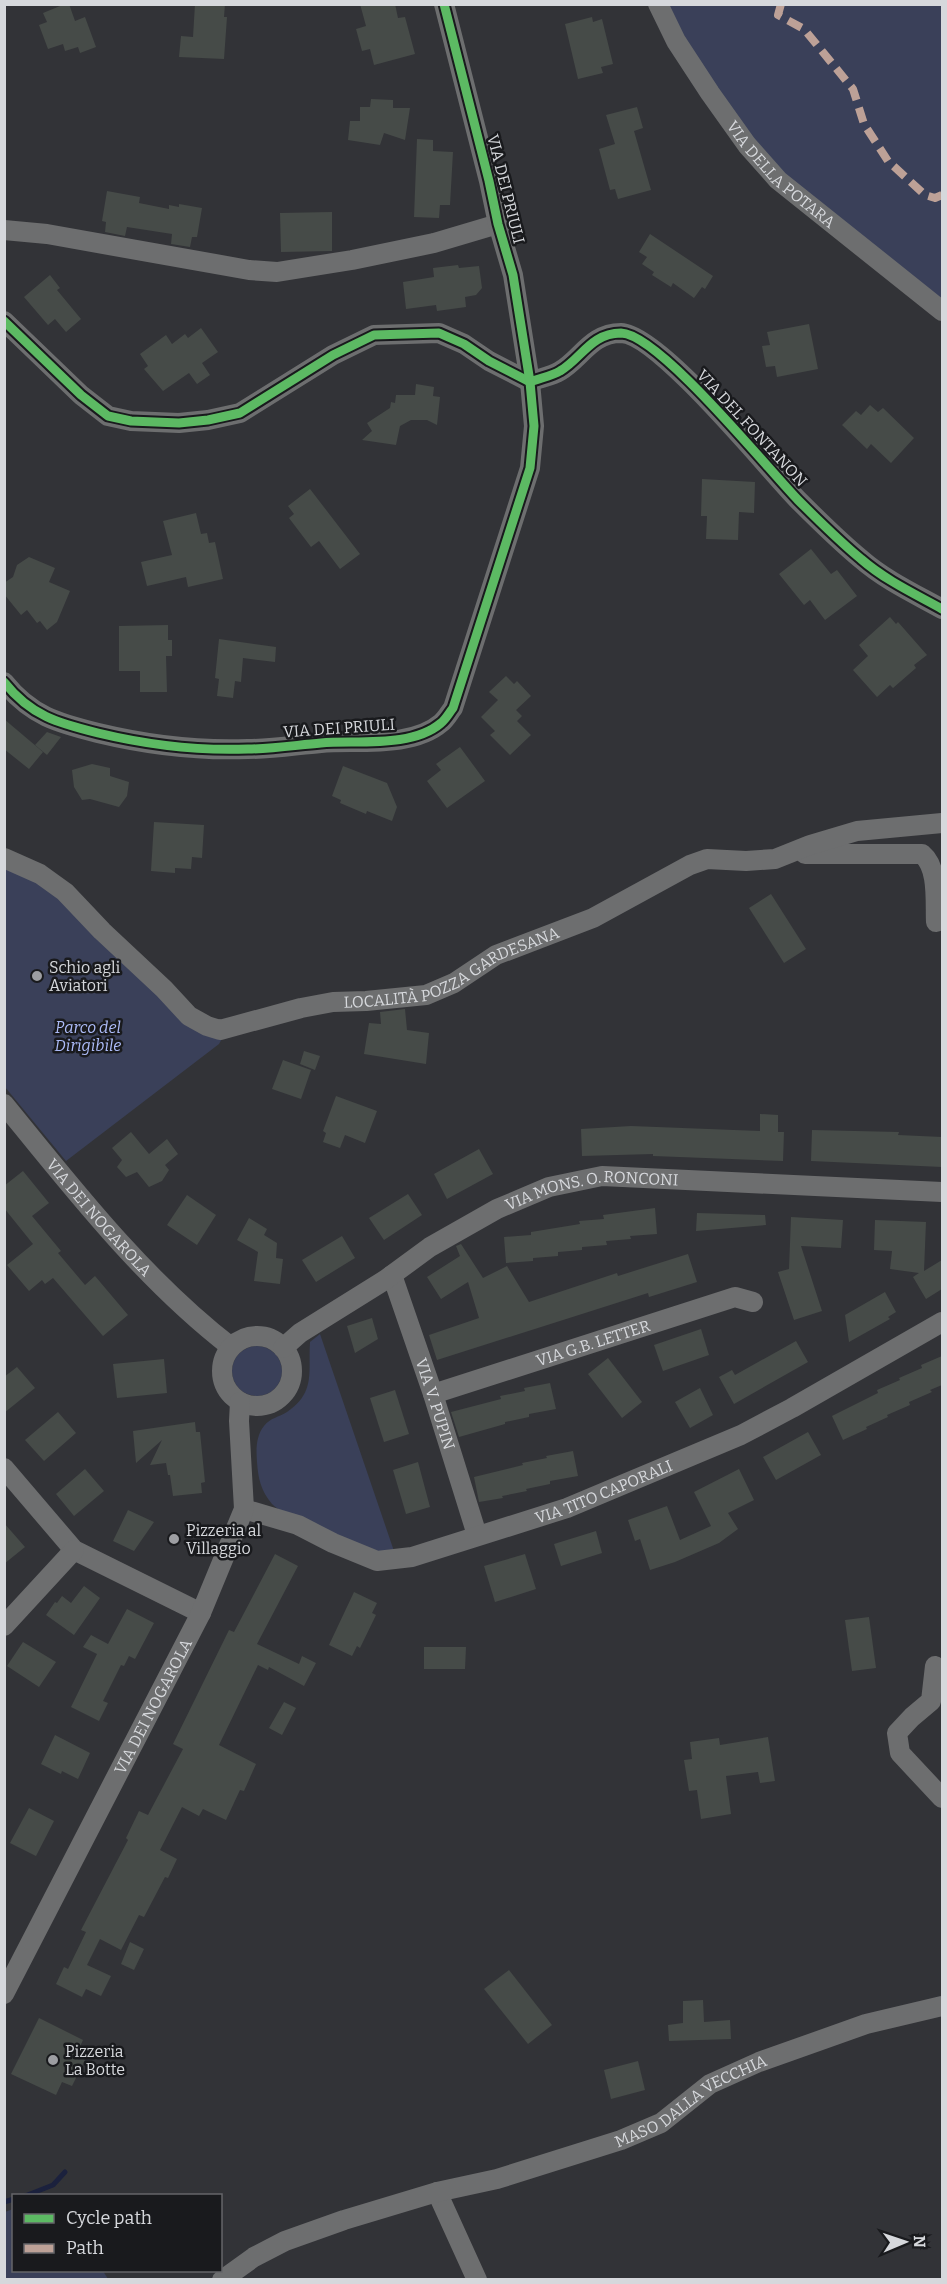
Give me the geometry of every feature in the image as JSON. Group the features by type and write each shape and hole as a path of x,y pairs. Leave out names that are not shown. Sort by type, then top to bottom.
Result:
{"street":[{"name":"VIA DEI PRIULI","path":"4,682 24,703 55,722 128,740 173,747 251,749 387,741 412,737 427,731 441,723 453,708 530,468 534,426 530,382 513,275 498,224 444,4"},
{"name":"VIA DELLA POTARA","path":"658,4 676,40 710,93 747,145 778,180 942,311"},
{"name":"VIA DEI PRIULI","path":"4,230 47,234 249,270 277,272 422,246 498,224"},
{"path":"4,321 81,395 108,416 130,421 179,423 240,413 323,360 374,335 439,333 464,344 489,361 530,382"},
{"name":"VIA DEL FONTANON","path":"530,382 561,370 585,347 604,337 616,333 634,337 688,379 798,500 862,560 895,584 942,609"},
{"name":"LOCALITÀ POZZA GARDESANA","path":"4,858 40,874 65,892 189,1016 220,1030 333,1002 426,995 453,983 496,955 593,918 690,865 707,859 746,861 776,859 810,845 857,831 942,823"},
{"path":"790,855 922,854 928,859 933,870 936,922"},
{"name":"VIA DEI NOGAROLA","path":"4,1104 101,1224 198,1321 231,1347"},
{"name":"VIA MONS. O. RONCONI","path":"283,1348 300,1333 392,1275 430,1247 497,1209 549,1188 602,1176 942,1192"},
{"name":"VIA V. PUPIN","path":"392,1275 433,1394 477,1535"},
{"name":"VIA G.B. LETTER","path":"433,1394 735,1297 753,1302"},
{"name":"VIA TITO CAPORALI","path":"244,1509 298,1525 333,1543 377,1561 412,1557 567,1508 741,1435 942,1322"},
{"path":"257,1336 276,1341 283,1348 289,1358 290,1382 275,1401 252,1406 232,1396 222,1377 222,1366 231,1347 248,1337 257,1336"},
{"name":"VIA DEI NOGAROLA","path":"4,1994 201,1613 244,1509 240,1402"},
{"path":"4,1468 74,1550 201,1613"},
{"path":"4,1626 74,1550"},
{"path":"936,1666 937,1703 912,1717 897,1733 900,1753 942,1798"},
{"name":"MASO DALLA VECCHIA","path":"222,2280 254,2257 285,2241 344,2220 437,2192 496,2179 621,2140 661,2123 711,2084 759,2062 866,2024 942,2006"},
{"path":"437,2192 477,2280"}],"green space":[{"path":"662,5 942,5 942,310 759,156"},
{"name":"Parco del Dirigibile","path":"4,861 39,878 223,1037 219,1044 66,1161 5,1087"},
{"path":"320,1334 395,1554 384,1556 292,1517 272,1504 261,1484 257,1452 259,1434 266,1423 287,1412 303,1397 309,1381 310,1342"},
{"path":"257,1346 275,1353 282,1371 275,1389 257,1396 239,1389 232,1371 239,1353"},
{"path":"12,2209 12,2272 104,2272 108,2279 5,2279 5,2212"}],"building":[{"path":"69,4 75,21 85,17 96,47 80,53 78,47 65,51 63,44 48,49 39,25 47,22 43,13"},
{"path":"195,4 225,4 224,17 227,17 224,59 179,57 181,36 193,37"},
{"path":"360,4 395,4 398,18 405,17 415,54 374,65 370,49 362,51 356,29 366,26"},
{"path":"592,17 593,22 602,19 613,64 601,67 603,73 578,79 565,24"},
{"path":"371,99 393,100 393,108 410,108 405,140 384,133 380,145 348,140 350,121 360,121 360,107 370,107"},
{"path":"637,107 643,128 634,131 651,190 618,199 615,189 610,190 599,149 615,144 606,115"},
{"path":"417,139 433,140 433,151 453,152 450,205 440,205 439,218 414,217"},
{"path":"107,191 140,197 139,203 169,209 169,205 179,207 179,204 202,208 197,237 192,237 190,247 171,244 172,234 127,227 125,236 105,232 106,222 102,221"},
{"path":"332,212 332,251 281,252 280,213"},
{"path":"650,234 713,276 705,289 702,287 694,298 673,283 671,287 652,275 654,272 642,264 647,257 639,252"},
{"path":"458,265 459,268 479,266 482,288 476,295 465,297 466,307 437,311 436,305 406,309 403,282 434,277 433,268"},
{"path":"50,275 60,288 57,290 81,319 66,332 55,319 48,325 24,297"},
{"path":"809,324 818,369 777,377 775,366 766,367 762,346 770,345 767,332"},
{"path":"201,328 218,352 202,363 210,375 197,384 189,373 163,391 144,369 148,366 140,354 166,335 172,344 185,334 188,338"},
{"path":"416,384 434,387 433,396 440,397 437,425 427,420 411,420 400,426 396,445 362,440 372,431 367,423 390,408 391,402 395,403 396,395 415,395"},
{"path":"870,405 878,412 883,408 914,438 891,463 871,444 867,449 842,425 856,411 861,415"},
{"path":"702,479 755,482 754,513 739,512 738,540 706,539 707,516 701,516"},
{"path":"310,489 360,554 340,569 319,541 311,547 289,518 294,514 288,506"},
{"path":"196,513 201,534 207,533 209,543 215,542 223,579 188,587 186,577 147,586 141,562 172,555 163,521"},
{"path":"811,549 831,574 837,570 857,596 825,620 810,600 804,605 779,574"},
{"path":"29,557 55,568 49,582 70,591 57,622 47,630 40,621 37,623 27,610 21,615 4,594 4,583 13,577 17,565"},
{"path":"890,617 896,624 898,622 927,655 914,665 916,668 893,688 890,685 877,697 853,670 868,656 859,645"},
{"path":"168,625 168,640 172,640 172,656 166,656 167,692 140,692 140,671 119,671 119,626"},
{"path":"219,639 276,647 275,662 243,658 241,682 235,681 233,698 217,696 219,679 215,678"},
{"path":"506,676 514,684 517,681 531,696 516,710 522,716 517,721 531,735 510,755 490,735 495,731 481,717 498,700 489,692"},
{"path":"4,719 43,752 29,769 4,749"},
{"path":"47,732 61,737 47,755 35,745"},
{"path":"460,747 485,781 447,808 427,781 441,770 436,764"},
{"path":"92,764 110,768 110,776 129,782 127,796 119,807 90,799 82,800 74,787 72,770"},
{"path":"343,766 387,783 397,807 392,821 367,811 366,814 340,803 341,800 332,796"},
{"path":"154,822 204,825 202,858 192,857 191,869 175,868 175,873 151,871"},
{"path":"771,894 806,949 784,963 749,908"},
{"path":"405,1009 407,1030 429,1033 426,1064 364,1054 369,1023 381,1024 380,1012"},
{"path":"304,1051 320,1056 315,1070 300,1064"},
{"path":"283,1060 311,1070 301,1099 272,1089"},
{"path":"336,1096 377,1111 365,1143 345,1135 340,1148 323,1142 326,1133 323,1131"},
{"path":"760,1114 778,1115 778,1132 784,1132 783,1161 653,1156 653,1154 582,1156 581,1129 631,1126 760,1131"},
{"path":"812,1130 899,1132 898,1135 942,1137 942,1167 811,1161"},
{"path":"131,1132 149,1154 167,1139 178,1154 165,1165 169,1170 162,1181 149,1187 137,1172 126,1177 117,1167 122,1160 112,1148"},
{"path":"479,1149 493,1174 447,1199 434,1174"},
{"path":"23,1171 49,1203 32,1216 61,1251 58,1253 85,1285 95,1276 128,1315 103,1336 53,1278 45,1284 42,1280 29,1291 7,1265 33,1244 4,1208 4,1186"},
{"path":"408,1194 422,1215 384,1240 369,1218"},
{"path":"187,1195 216,1215 197,1245 167,1225"},
{"path":"655,1208 657,1234 606,1241 607,1245 558,1252 558,1256 533,1258 533,1261 506,1263 504,1237 531,1235 531,1232 580,1224 579,1221 604,1219 603,1215"},
{"path":"697,1213 765,1215 766,1225 696,1231"},
{"path":"791,1217 843,1220 841,1248 801,1246 822,1311 794,1320 778,1272 789,1269"},
{"path":"249,1218 267,1229 264,1235 277,1243 276,1258 283,1259 280,1284 254,1281 258,1252 237,1240"},
{"path":"875,1220 926,1222 924,1271 942,1260 942,1289 926,1299 913,1277 919,1273 890,1269 892,1251 874,1250"},
{"path":"342,1236 355,1258 316,1282 302,1260"},
{"path":"461,1244 483,1278 507,1266 529,1302 617,1273 618,1276 688,1254 697,1282 649,1297 648,1293 437,1360 429,1335 479,1318 468,1282 441,1299 427,1277 460,1256 456,1246"},
{"path":"885,1292 896,1312 888,1317 890,1319 849,1342 845,1315"},
{"path":"372,1318 378,1339 355,1353 347,1326"},
{"path":"701,1329 709,1355 663,1371 654,1345"},
{"path":"796,1341 808,1362 734,1404 719,1377 732,1370 735,1375"},
{"path":"942,1356 942,1385 909,1402 910,1405 866,1427 867,1429 843,1440 832,1416 878,1393 877,1390 900,1380 899,1378 922,1368 921,1365"},
{"path":"608,1358 642,1402 622,1418 588,1374"},
{"path":"164,1359 167,1393 117,1398 113,1364"},
{"path":"17,1367 35,1388 4,1413 4,1377"},
{"path":"550,1383 556,1409 529,1414 529,1417 459,1437 451,1412 501,1399 500,1396 525,1391 524,1388"},
{"path":"700,1388 713,1415 690,1428 675,1402"},
{"path":"395,1390 409,1434 384,1442 370,1398"},
{"path":"58,1412 76,1433 44,1461 25,1440"},
{"path":"195,1422 196,1432 200,1432 205,1482 201,1483 202,1493 173,1496 166,1463 150,1465 162,1440 136,1463 133,1431"},
{"path":"808,1432 821,1455 776,1480 763,1457"},
{"path":"573,1451 578,1476 550,1481 550,1484 526,1489 527,1491 479,1502 474,1477 547,1458 546,1456"},
{"path":"418,1462 430,1507 406,1514 393,1470"},
{"path":"85,1469 104,1491 74,1516 56,1494"},
{"path":"739,1469 754,1500 728,1513 738,1529 719,1543 650,1570 640,1539 635,1541 628,1520 667,1506 680,1540 711,1526 694,1492"},
{"path":"128,1510 154,1522 134,1551 113,1541"},
{"path":"4,1523 25,1547 4,1564"},
{"path":"596,1531 602,1553 561,1566 554,1544"},
{"path":"275,1554 298,1566 257,1644 299,1664 302,1656 316,1663 304,1686 269,1667 268,1670 258,1665 219,1745 256,1764 244,1791 240,1790 226,1820 203,1809 199,1816 182,1807 160,1850 177,1859 168,1878 165,1877 144,1917 139,1915 121,1950 100,1939 87,1965 111,1976 101,1996 86,1989 82,1997 56,1984 64,1967 68,1969 86,1932 81,1930 128,1840 126,1838 139,1811 148,1815 183,1749 173,1744 229,1630 234,1632"},
{"path":"525,1554 536,1589 495,1602 484,1566"},
{"path":"84,1586 100,1598 74,1635 46,1615 62,1596 71,1603"},
{"path":"354,1592 377,1603 372,1613 376,1615 360,1648 357,1646 352,1656 329,1645"},
{"path":"127,1609 154,1623 135,1659 129,1656 124,1666 121,1665 103,1701 108,1703 99,1721 71,1707 97,1654 83,1647 91,1635 108,1644"},
{"path":"869,1617 876,1668 852,1671 845,1620"},
{"path":"23,1642 56,1662 39,1687 7,1666"},
{"path":"424,1647 466,1647 465,1669 424,1669"},
{"path":"284,1702 296,1708 282,1735 269,1728"},
{"path":"55,1735 90,1753 78,1779 41,1764"},
{"path":"768,1737 775,1781 760,1783 758,1772 726,1776 731,1814 701,1819 697,1790 689,1791 684,1760 692,1759 690,1742 719,1738 720,1745"},
{"path":"29,1808 54,1821 36,1856 10,1843"},
{"path":"130,1942 144,1949 134,1970 121,1964"},
{"path":"509,1970 552,2025 528,2044 484,1989"},
{"path":"703,2000 704,2022 730,2020 731,2039 669,2041 668,2025 683,2023 683,2001"},
{"path":"39,2018 83,2040 76,2055 85,2060 72,2086 62,2082 56,2095 11,2074"},
{"path":"638,2061 645,2090 611,2099 604,2070"}],"waterway":[{"path":"30,2194 53,2185 65,2172"},
{"path":"4,2202 12,2200"}],"marked path":[{"path":"781,4 778,15 804,29 853,89 864,124 888,161 925,195 935,198 942,195"}],"cycle path":[{"path":"4,682 24,703 58,721 117,737 191,748 257,749 321,743 400,740 429,731 443,721 453,708 530,468 534,426 530,382 513,275 498,224 444,4"},
{"path":"4,321 81,395 108,416 131,421 179,423 240,413 333,355 374,335 439,333 464,344 489,361 530,382 560,371 602,337 621,333 638,339 686,378 798,500 870,567 942,609"}],"place":[{"name":"Schio agli Aviatori","path":"37,976"},
{"name":"Pizzeria al Villaggio","path":"174,1539"},
{"name":"Pizzeria La Botte","path":"53,2060"}]}
